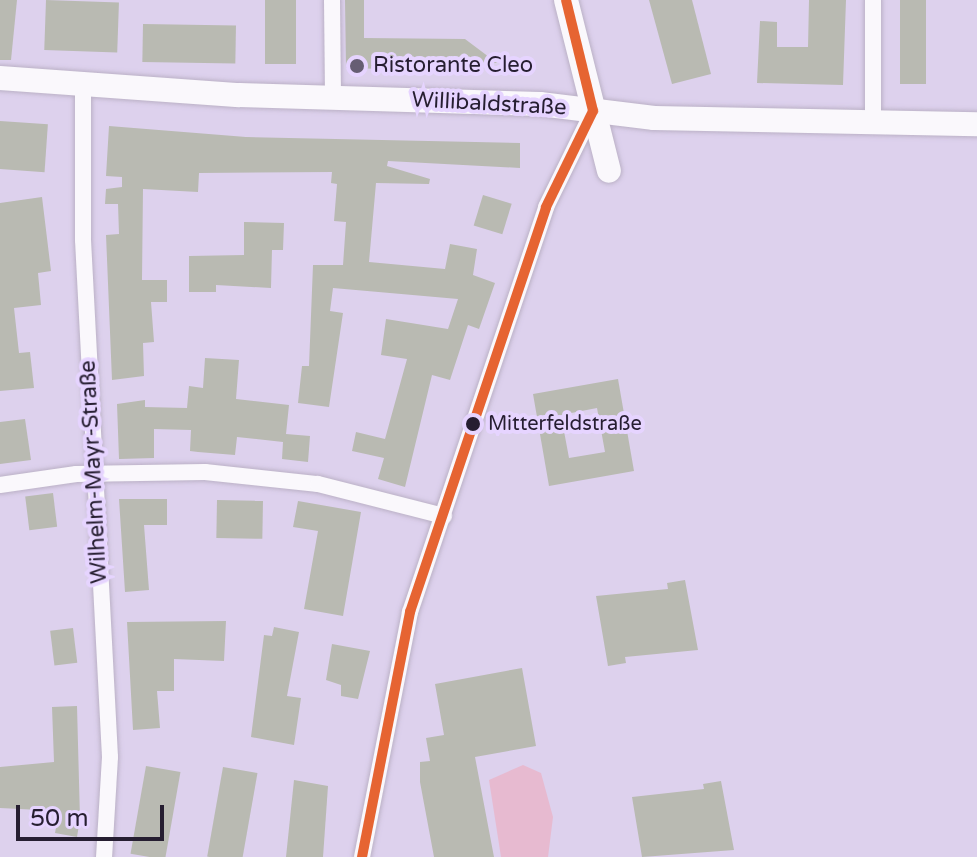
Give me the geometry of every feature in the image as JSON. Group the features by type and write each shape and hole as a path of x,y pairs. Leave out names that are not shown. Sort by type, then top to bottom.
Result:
{"street":[{"path":"332,0 333,97"},
{"path":"566,0 609,171"},
{"path":"873,0 873,124"},
{"name":"Willibaldstraße","path":"0,78 83,86 593,111 873,124 977,124"},
{"name":"Wilhelm-Mayr-Straße","path":"83,86 94,473 110,757 104,857"},
{"path":"362,857 396,663 546,207 593,111"},
{"path":"0,485 94,473 205,472 318,484 444,516"}],"shaded area":[{"path":"523,765 541,773 553,817 548,857 501,857 489,780"}],"building":[{"path":"0,0 17,0 11,60 0,60"},
{"path":"46,0 119,3 117,53 44,50"},
{"path":"265,0 296,0 296,64 265,64"},
{"path":"345,0 364,0 364,38 465,39 497,63 470,62 469,71 346,68"},
{"path":"649,0 692,0 711,74 672,84"},
{"path":"809,0 846,0 843,85 757,83 760,21 777,22 777,47 808,47"},
{"path":"900,0 926,0 926,84 900,84"},
{"path":"143,24 236,26 235,64 142,62"},
{"path":"0,121 48,124 45,172 0,169"},
{"path":"109,126 246,137 520,143 520,168 388,161 387,166 430,179 429,184 376,183 369,262 445,269 450,244 477,249 473,275 495,283 479,329 468,325 450,380 432,375 405,487 378,479 384,458 352,451 356,432 385,439 407,359 381,355 386,319 448,329 458,299 333,288 330,311 343,313 329,407 298,403 302,366 309,366 313,265 343,265 346,222 334,221 337,184 331,183 332,172 199,173 198,192 143,189 142,280 167,280 167,302 151,302 154,342 143,343 144,376 112,380 106,235 119,234 118,204 105,204 106,189 122,187 122,177 106,176"},
{"path":"483,195 512,204 502,234 474,226"},
{"path":"42,197 51,271 38,273 41,305 14,308 19,353 30,352 34,388 0,391 0,203"},
{"path":"244,222 284,223 283,250 272,250 271,288 216,285 216,292 189,292 189,256 244,255"},
{"path":"205,358 239,360 236,399 289,405 286,434 310,436 308,462 282,459 283,442 237,437 235,455 198,452 190,451 191,430 154,429 154,458 119,459 117,404 145,400 145,407 187,408 189,386 203,388"},
{"path":"618,379 634,471 549,486 533,394","holes":["597,408 605,452 569,458 561,415"]},
{"path":"25,419 31,460 0,464 0,422"},
{"path":"53,493 57,527 29,530 25,496"},
{"path":"119,499 167,499 167,525 144,525 149,590 125,592"},
{"path":"217,500 263,501 262,539 216,538"},
{"path":"298,501 361,512 343,616 304,609 318,531 293,527"},
{"path":"685,580 698,650 625,657 626,663 608,666 596,596 668,589 667,583"},
{"path":"226,621 224,661 174,659 174,691 157,691 160,728 133,730 127,622"},
{"path":"274,627 299,632 287,696 301,698 294,745 251,737 264,635 272,636"},
{"path":"73,628 77,663 54,666 50,631"},
{"path":"332,644 370,651 358,699 341,696 341,685 326,680"},
{"path":"522,668 536,746 475,757 494,857 434,857 420,782 420,762 430,761 426,738 444,735 435,684"},
{"path":"77,706 80,819 77,837 55,833 59,811 0,808 0,767 54,762 52,707"},
{"path":"146,766 180,772 165,857 131,854"},
{"path":"223,767 257,773 243,857 207,857"},
{"path":"294,780 328,786 323,857 286,857"},
{"path":"721,781 734,850 642,857 632,797 704,789 703,784"}],"transit line":[{"path":"566,0 593,111"},
{"path":"362,857 410,612 546,207 593,111"}],"place":[{"name":"Ristorante Cleo","path":"357,66"},
{"name":"Mitterfeldstraße","path":"473,424"}]}
